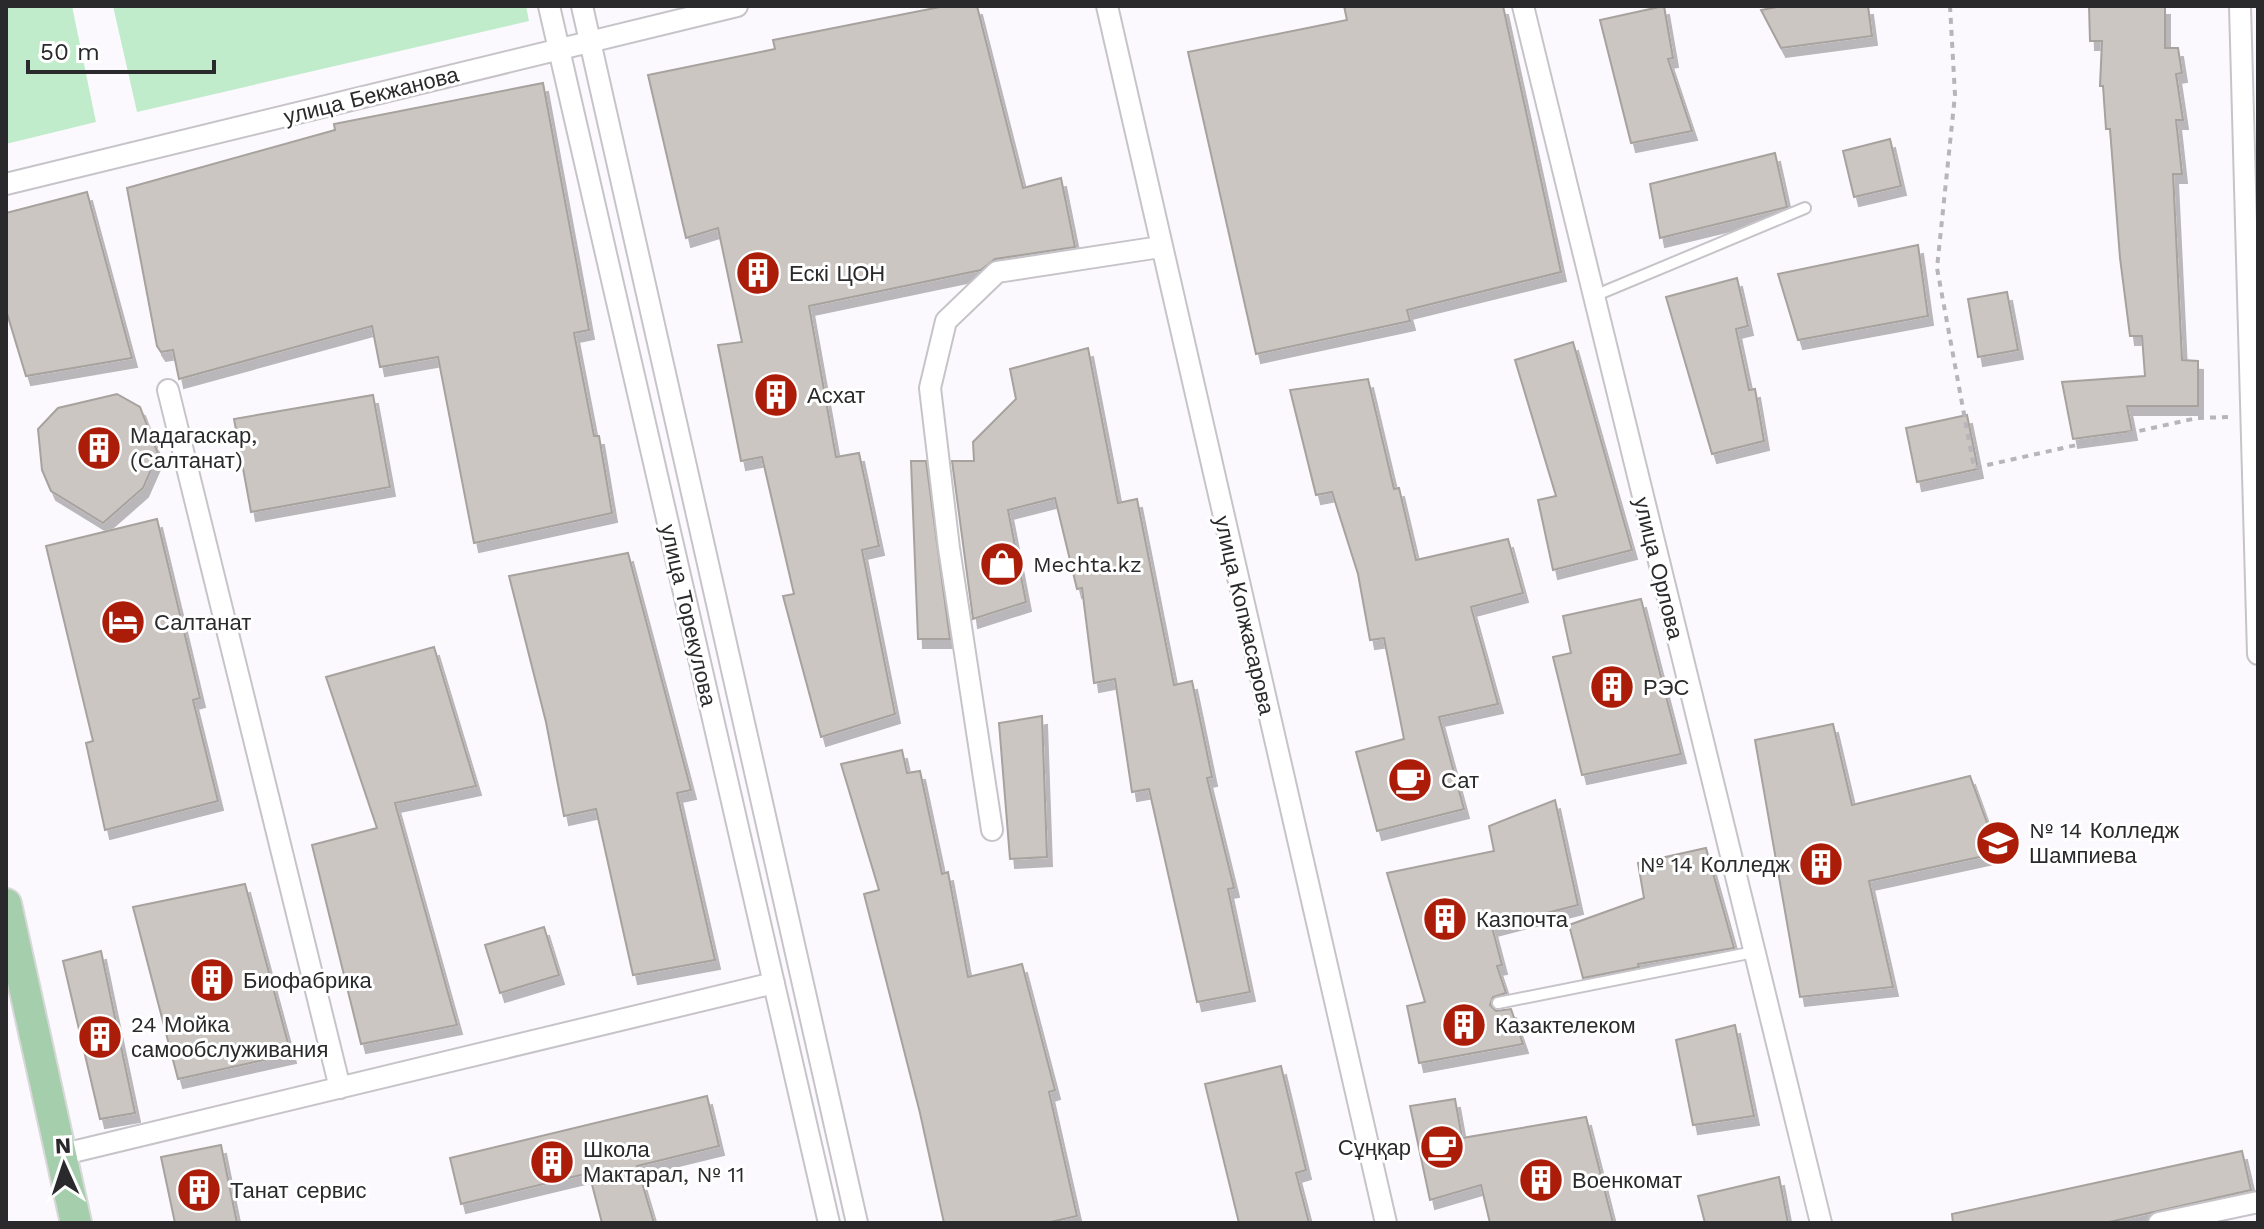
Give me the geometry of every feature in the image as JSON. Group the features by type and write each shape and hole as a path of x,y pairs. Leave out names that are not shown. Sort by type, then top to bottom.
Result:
{"main road":[{"path":"6,904 76,1223"}],"street":[{"name":"улица Торекулова","path":"549,6 829,1223"},
{"name":"улица Торекулова","path":"582,6 857,1223"},
{"name":"улица Бекжанова","path":"6,184 590,39 737,6"},
{"name":"улица Копжасарова","path":"1107,6 1386,1223"},
{"name":"улица Орлова","path":"1523,6 1821,1223"},
{"path":"2240,6 2251,417 2255,447 2258,654"},
{"path":"992,830 949,548 930,388 946,321 997,272 1160,247"},
{"path":"168,390 340,1088"},
{"path":"60,1155 774,983"},
{"path":"2159,1223 2258,1202"}],"lane":[{"path":"1592,297 1805,208"},
{"path":"1498,1003 1754,952"}],"path":[{"path":"1950,6 1955,95 1937,268 1974,468 2197,418 2251,417"}],"green space":[{"path":"6,6 72,6 96,122 6,144"},
{"path":"113,6 526,6 529,21 137,112"}],"building":[{"path":"945,6 977,6 1023,188 1061,178 1075,247 995,259 981,270 809,306 836,457 859,453 879,546 862,550 895,714 821,737 783,596 794,594 762,457 741,461 718,345 742,342 718,228 686,238 648,75 775,49 773,40"},
{"path":"1344,6 1503,6 1561,272 1407,310 1410,321 1256,354 1188,52 1347,20"},
{"path":"1664,6 1673,58 1668,59 1692,131 1631,143 1600,20"},
{"path":"1783,6 1868,6 1872,36 1781,48 1761,10"},
{"path":"2089,6 2165,6 2165,48 2178,48 2182,73 2176,74 2183,120 2176,120 2182,174 2173,174 2182,360 2198,361 2198,406 2127,406 2132,431 2073,439 2062,382 2145,376 2142,336 2130,336 2120,258 2110,129 2106,129 2103,86 2100,86 2102,41 2090,41"},
{"path":"543,83 589,330 574,333 594,436 599,436 612,513 474,543 438,357 380,367 372,326 179,379 173,350 161,352 157,346 127,188 335,130 334,124"},
{"path":"1890,139 1901,186 1854,197 1843,151"},
{"path":"1775,153 1787,207 1660,238 1650,184"},
{"path":"87,192 132,358 26,376 6,310 6,213"},
{"path":"1918,245 1928,316 1798,340 1778,274"},
{"path":"1737,278 1748,326 1736,329 1749,390 1755,389 1764,441 1712,454 1666,297"},
{"path":"2007,292 2018,350 1978,357 1968,299"},
{"path":"1573,342 1632,550 1553,570 1538,500 1556,496 1515,360"},
{"path":"1088,348 1118,503 1137,499 1174,685 1192,681 1212,777 1207,778 1234,888 1228,889 1250,992 1197,1002 1149,789 1132,792 1115,679 1094,683 1082,588 1077,589 1055,498 1008,510 1026,602 973,619 952,461 974,461 973,442 1016,399 1010,369"},
{"path":"1368,379 1394,489 1399,488 1416,560 1508,539 1523,593 1471,607 1498,704 1439,717 1464,809 1377,831 1356,752 1404,739 1384,638 1370,640 1358,574 1332,492 1316,495 1290,390"},
{"name":"Мадагаскар, (Салтанат)","path":"117,394 140,407 158,454 143,488 103,523 51,491 42,470 38,429 58,408"},
{"path":"373,395 390,487 251,512 234,419"},
{"path":"1967,415 1978,469 1917,482 1906,428"},
{"path":"911,461 926,461 950,639 918,639"},
{"name":"Салтанат","path":"157,519 200,698 193,700 218,801 105,830 86,743 93,741 46,546"},
{"path":"628,553 691,790 677,793 715,960 633,975 596,809 564,816 546,722 509,576"},
{"name":"РЭС","path":"1641,599 1681,754 1582,775 1553,657 1571,653 1563,616"},
{"path":"434,647 476,786 395,803 457,1025 361,1044 312,845 377,828 326,677"},
{"path":"1042,716 1047,857 1010,859 999,723"},
{"name":"№ 14 Колледж","path":"1833,724 1852,805 1970,776 1998,853 1869,881 1893,987 1800,997 1755,740"},
{"path":"902,750 907,773 920,771 942,874 948,872 968,977 1022,964 1055,1090 1049,1092 1077,1216 1046,1223 944,1223 920,1113 864,894 879,890 841,764"},
{"path":"1555,800 1578,905 1492,927 1502,965 1497,966 1506,993 1493,997 1490,1005 1496,1011 1511,1009 1523,1044 1419,1063 1407,1006 1425,1002 1387,873 1494,851 1489,826"},
{"path":"1706,848 1734,948 1638,964 1639,967 1583,978 1569,925 1644,898 1638,863"},
{"name":"Биофабрика","path":"245,884 291,1054 178,1079 133,907"},
{"path":"544,927 559,975 500,993 485,945"},
{"name":"24 Мойка самообслуживания","path":"101,951 135,1113 100,1119 63,961"},
{"path":"1735,1025 1754,1116 1693,1125 1676,1040"},
{"path":"1281,1066 1306,1170 1296,1173 1309,1223 1239,1223 1205,1084"},
{"name":"Школа Мактарал, № 11","path":"707,1096 719,1146 637,1166 654,1223 602,1223 589,1173 461,1204 450,1158"},
{"name":"Военкомат","path":"1455,1099 1462,1138 1586,1117 1613,1223 1490,1223 1481,1185 1430,1200 1410,1106"},
{"name":"Танат сервис","path":"221,1145 237,1223 175,1223 161,1157"},
{"path":"2242,1151 2251,1190 2105,1223 1953,1223 1952,1214"},
{"path":"1779,1177 1788,1223 1705,1223 1698,1196"}],"place":[{"name":"Ескі ЦОН","path":"758,273"},
{"name":"Асхат","path":"776,395"},
{"name":"Мадагаскар, (Салтанат)","path":"99,448"},
{"name":"Mechta.kz","path":"1002,564"},
{"name":"Салтанат","path":"123,622"},
{"name":"РЭС","path":"1612,687"},
{"name":"Сат","path":"1410,780"},
{"name":"№ 14 Колледж Шампиева","path":"1998,843"},
{"name":"№ 14 Колледж","path":"1821,864"},
{"name":"Казпочта","path":"1445,919"},
{"name":"Биофабрика","path":"212,980"},
{"name":"Казактелеком","path":"1464,1025"},
{"name":"24 Мойка самообслуживания","path":"100,1037"},
{"name":"Сұңқар","path":"1442,1147"},
{"name":"Школа Мактарал, № 11","path":"552,1162"},
{"name":"Военкомат","path":"1541,1180"},
{"name":"Танат сервис","path":"199,1190"}]}
